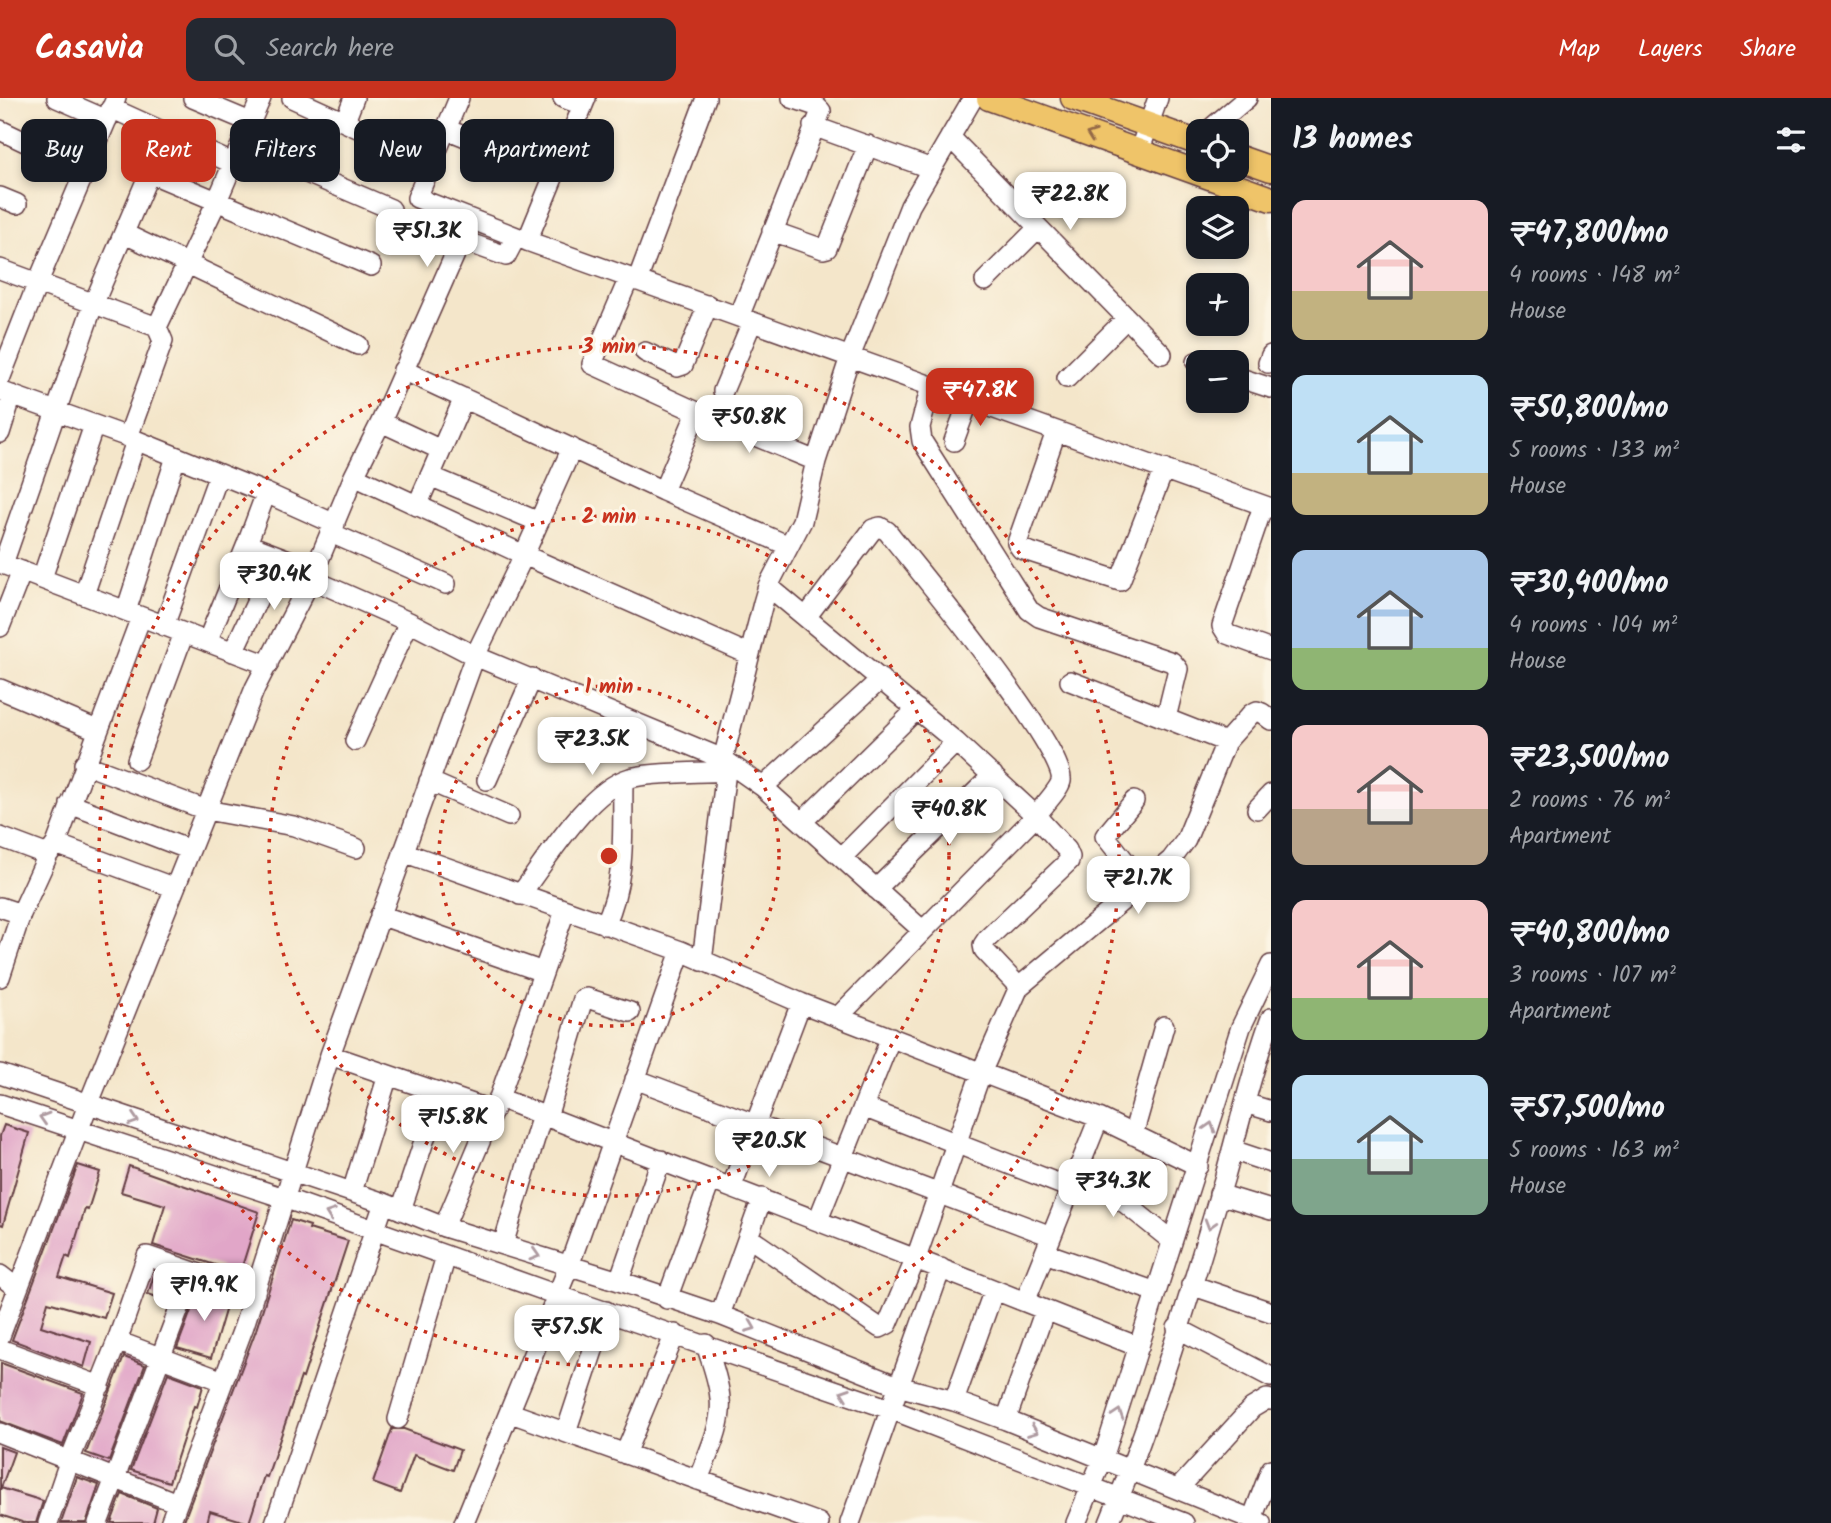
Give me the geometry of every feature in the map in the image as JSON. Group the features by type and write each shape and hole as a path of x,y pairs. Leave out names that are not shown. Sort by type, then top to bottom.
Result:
{"main road":[{"path":"989,98 1271,199"},
{"path":"1073,98 1186,135"},
{"path":"1249,161 1271,169"}],"street":[{"path":"57,98 111,109 135,119"},
{"path":"193,98 243,119"},
{"path":"251,119 261,98"},
{"path":"292,98 354,125"},
{"path":"345,121 354,98"},
{"path":"459,98 446,129 460,135"},
{"path":"563,98 584,102 577,119"},
{"path":"706,98 633,279 592,364 697,412 816,461"},
{"path":"723,391 772,231 821,111 820,108 792,98"},
{"path":"702,961 725,765 748,654 768,586 802,521 816,461 850,357 910,206 973,98"},
{"path":"1139,152 1158,98"},
{"path":"1223,119 1247,98"},
{"path":"0,379 111,109"},
{"path":"813,126 932,169"},
{"path":"0,130 21,140"},
{"path":"950,137 1162,354"},
{"path":"772,231 823,249 827,247 868,145"},
{"path":"157,327 230,170"},
{"path":"146,182 93,305 1,563 268,665"},
{"path":"172,182 371,266"},
{"path":"315,182 391,209"},
{"path":"423,182 416,198 521,239 1267,507 1222,626 1227,634 1271,650"},
{"path":"0,1336 88,1105 255,688 313,574 354,475 381,422 462,242 506,256 521,239 550,182"},
{"path":"985,281 1038,228"},
{"path":"125,234 358,345"},
{"path":"0,269 157,327 163,341 84,595"},
{"path":"645,352 677,367 683,365 708,305"},
{"path":"1067,378 1126,319"},
{"path":"403,370 663,491 789,546"},
{"path":"1249,381 1271,388"},
{"path":"931,386 920,427 922,441 1029,610 1039,617 1172,662 1178,669 1166,718"},
{"path":"0,433 6,393 132,439 267,493 446,584"},
{"path":"417,506 464,398"},
{"path":"954,441 969,400"},
{"path":"663,491 697,412"},
{"path":"381,422 441,450"},
{"path":"42,579 94,425"},
{"path":"1056,432 1017,543 1021,549 1120,581 1164,470"},
{"path":"170,1523 256,1293 330,1055 475,656 572,448"},
{"path":"0,978 20,914 52,850 97,730 133,614 176,457"},
{"path":"164,625 219,474"},
{"path":"354,475 524,555 748,654"},
{"path":"430,476 539,522"},
{"path":"207,642 267,493"},
{"path":"807,616 873,529 880,527 887,531 1026,711 1055,761 1061,781 1037,816 838,1017"},
{"path":"247,544 278,556 475,656 532,678 725,765 763,787 922,930"},
{"path":"233,652 278,556"},
{"path":"0,627 22,571"},
{"path":"768,586 956,742 1037,816 1067,850 1069,861 987,939 984,945 984,950 1019,987"},
{"path":"355,741 409,622"},
{"path":"137,760 184,633"},
{"path":"486,780 532,678"},
{"path":"763,787 881,679"},
{"path":"1070,681 1226,742"},
{"path":"0,690 97,730"},
{"path":"802,822 917,709"},
{"path":"748,1237 880,1328 888,1324 916,1258 981,1073 1019,987 1171,860 1186,840 1226,742 1251,714 1257,711 1271,720"},
{"path":"842,858 956,742"},
{"path":"85,764 206,810 294,825 356,848"},
{"path":"520,895 582,813 623,781 632,777 725,765"},
{"path":"876,889 993,775"},
{"path":"429,781 509,816"},
{"path":"605,925 618,892 621,872 623,781"},
{"path":"1257,809 1271,794"},
{"path":"1134,801 1105,836 1144,885"},
{"path":"70,804 190,850"},
{"path":"0,837 175,888"},
{"path":"403,852 681,951 801,1003 1099,1118 1198,1166"},
{"path":"0,907 20,914"},
{"path":"444,1227 496,1104 565,911"},
{"path":"380,915 543,972"},
{"path":"464,1523 569,1266 681,951"},
{"path":"1076,1523 1103,1458 1241,1027 1271,965"},
{"path":"503,1245 583,999 630,1012"},
{"path":"732,1186 801,1003"},
{"path":"1108,1523 1130,1470 1191,1285 1245,1103 1265,1051 1271,1018"},
{"path":"1133,1135 1164,1026"},
{"path":"818,1220 891,1037"},
{"path":"330,1055 440,1093 544,1116 732,1186 1139,1347"},
{"path":"0,1074 292,1171 444,1227 720,1315 898,1386 1006,1420 1256,1521 1271,1469"},
{"path":"352,1192 388,1075"},
{"path":"635,1079 939,1194 1156,1292"},
{"path":"275,1523 375,1231 393,1207 440,1093"},
{"path":"1245,1103 1271,1111"},
{"path":"0,1104 284,1198 890,1409 1184,1523"},
{"path":"863,1107 1070,1188"},
{"path":"1025,1302 1099,1118"},
{"path":"1232,1150 1271,1163"},
{"path":"619,1281 661,1160"},
{"path":"1079,1166 1172,1241"},
{"path":"667,1299 711,1179"},
{"path":"1219,1194 1271,1210"},
{"path":"720,1315 762,1198"},
{"path":"48,1523 147,1256 256,1293"},
{"path":"398,1419 446,1256"},
{"path":"850,1523 941,1268"},
{"path":"98,1523 193,1272"},
{"path":"0,1275 18,1289"},
{"path":"1191,1285 1271,1312"},
{"path":"960,1436 962,1404 994,1290"},
{"path":"1006,1420 1045,1310"},
{"path":"566,1432 606,1311"},
{"path":"1177,1328 1271,1377"},
{"path":"625,1454 675,1334"},
{"path":"117,1341 223,1381"},
{"path":"698,1480 720,1415 721,1399 705,1344"},
{"path":"0,1349 100,1386"},
{"path":"1178,1489 1252,1408 1267,1399 1271,1400"},
{"path":"511,1412 698,1480 781,1517 819,1523"},
{"path":"0,1433 177,1503"}],"building":[{"path":"4,1125 29,1133 3,1225 0,1224 0,1136"},
{"path":"78,1165 100,1172 70,1258 66,1256 59,1277 112,1293 104,1318 48,1302 41,1326 91,1342 84,1367 12,1340"},
{"path":"129,1166 259,1212 240,1273 153,1245 165,1205 121,1192"},
{"path":"291,1220 310,1226 309,1229 348,1241 303,1378 301,1377 267,1477 264,1476 249,1523 210,1511 207,1523 183,1523 256,1330"},
{"path":"155,1272 177,1279 169,1301 148,1294"},
{"path":"200,1287 229,1297 211,1358 177,1348"},
{"path":"124,1357 145,1365 109,1461 86,1453"},
{"path":"1,1363 83,1393 63,1445 0,1421"},
{"path":"168,1373 203,1386 169,1482 131,1470"},
{"path":"392,1429 404,1429 460,1450 453,1470 414,1455 400,1493 373,1483"},
{"path":"0,1447 14,1452 1,1488 43,1501 36,1523 25,1523 0,1515"},
{"path":"77,1477 99,1485 86,1523 61,1523"},
{"path":"122,1494 157,1508 153,1523 111,1523"}]}
